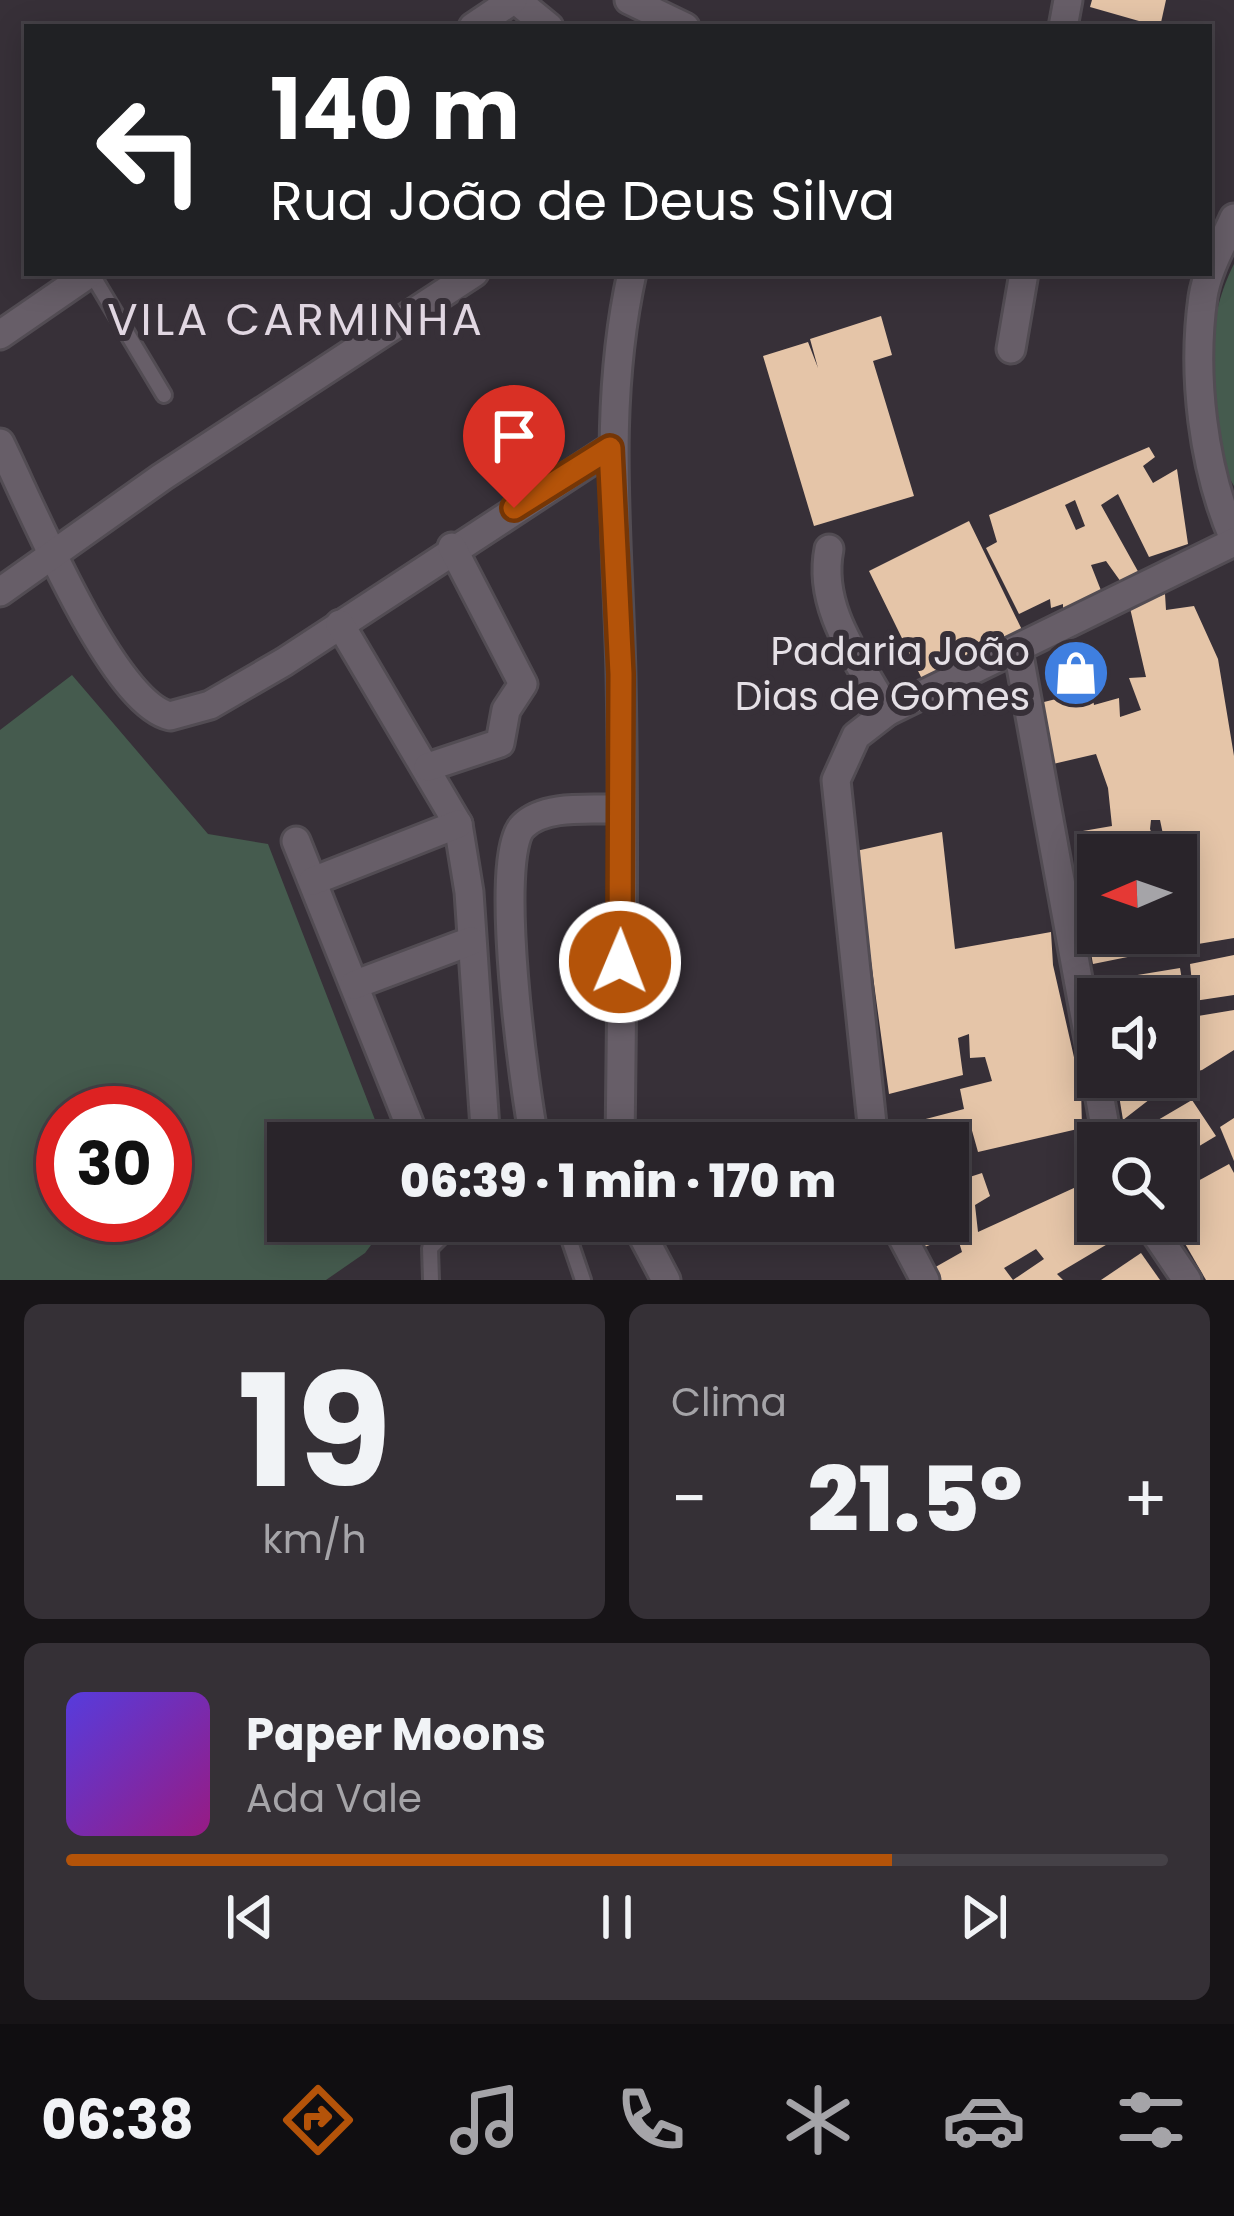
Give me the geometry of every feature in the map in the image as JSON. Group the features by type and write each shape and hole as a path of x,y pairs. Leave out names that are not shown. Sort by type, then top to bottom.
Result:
{"street":[{"path":"478,24 515,0 545,24"},
{"path":"629,0 680,24"},
{"path":"1212,272 1234,218"},
{"path":"0,335 86,276"},
{"path":"0,592 470,276"},
{"path":"620,1122 621,674 610,448 616,361 631,276"},
{"path":"1012,349 1024,276"},
{"path":"872,1122 836,780 856,736 887,712 1234,541 1215,485 1200,359 1203,294 1210,276"},
{"path":"0,443 104,650 139,701 153,712 170,716 210,705 610,448"},
{"path":"428,767 500,743 506,710 523,684 452,547"},
{"path":"829,549 825,584 830,605 887,712"},
{"path":"340,624 458,824 484,1122"},
{"path":"1018,650 1104,1122"},
{"path":"532,1122 520,1049 509,853 516,834 540,815 620,809"},
{"path":"313,880 458,824"},
{"path":"296,842 409,1122"},
{"path":"354,985 471,941"},
{"path":"646,1242 666,1280"},
{"path":"905,1242 925,1280"},
{"path":"1162,1242 1187,1280"}],"lane":[{"path":"92,276 164,395"},
{"path":"431,1280 430,1248 436,1242"},
{"path":"570,1242 584,1280"}],"green space":[{"path":"1234,264 1234,486 1214,435 1208,375 1216,316"},
{"path":"72,675 208,834 268,844 376,1122 267,1122 267,1242 373,1242 326,1280 0,1280 0,730"}],"building":[{"path":"1092,0 1166,0 1161,24 1090,7"},
{"path":"881,316 892,355 873,361 914,496 814,526 763,356 808,342 818,368 810,339"},
{"path":"1149,447 1155,457 1143,466 1153,483 1177,469 1188,544 1149,557 1118,494 1101,505 1140,575 1121,582 1106,561 1091,565 1102,593 1088,603 1063,610 1063,604 1051,608 1050,599 1019,614 986,548 997,542 989,515","holes":["1075,500 1085,526 1076,530 1065,505"]},
{"path":"969,521 1023,632 952,661 923,681 869,571"},
{"path":"1165,594 1166,610 1194,606 1218,659 1234,756 1234,938 1197,944 1197,834 1163,834 1160,820 1151,820 1152,834 1077,834 1112,826 1108,788 1096,754 1053,764 1040,703 1068,696 1059,650 1082,641 1094,705 1119,698 1120,717 1141,710 1129,678 1146,677 1130,608"},
{"path":"942,832 955,949 1051,932 1053,965 1077,1070 1077,1098 1081,1098 1082,1122 1077,1122 1077,1129 978,1152 969,1122 914,1122 964,1109 960,1089 992,1081 985,1057 970,1058 969,1034 958,1038 963,1075 889,1094 856,851"},
{"path":"1091,954 1142,954 1093,964"},
{"path":"1234,955 1234,995 1197,1001 1197,978 1192,978 1190,964"},
{"path":"1180,968 1182,978 1119,978"},
{"path":"1234,1010 1234,1050 1197,1071 1197,1016"},
{"path":"1119,1098 1151,1098 1123,1120"},
{"path":"1192,1100 1216,1136 1197,1147 1197,1122 1155,1122"},
{"path":"1234,1118 1234,1161 1220,1127"},
{"path":"1229,1164 1234,1173 1234,1280 1206,1280 1184,1242 1197,1242 1197,1182"},
{"path":"982,1173 990,1196 975,1205 978,1232 1077,1187 1077,1242 1111,1242 1057,1274 1063,1280 1013,1280 939,1280 932,1269 962,1252 959,1242 969,1242 969,1177","holes":["1036,1249 1044,1259 1013,1280 1004,1268"]},
{"path":"1141,1253 1160,1280 1101,1280"}],"place":[{"name":"Padaria João Dias de Gomes","path":"1076,673"}],"district":[{"name":"VILA CARMINHA","path":"296,319"}],"route":[{"path":"514,508 610,448 621,674 620,962"}]}
